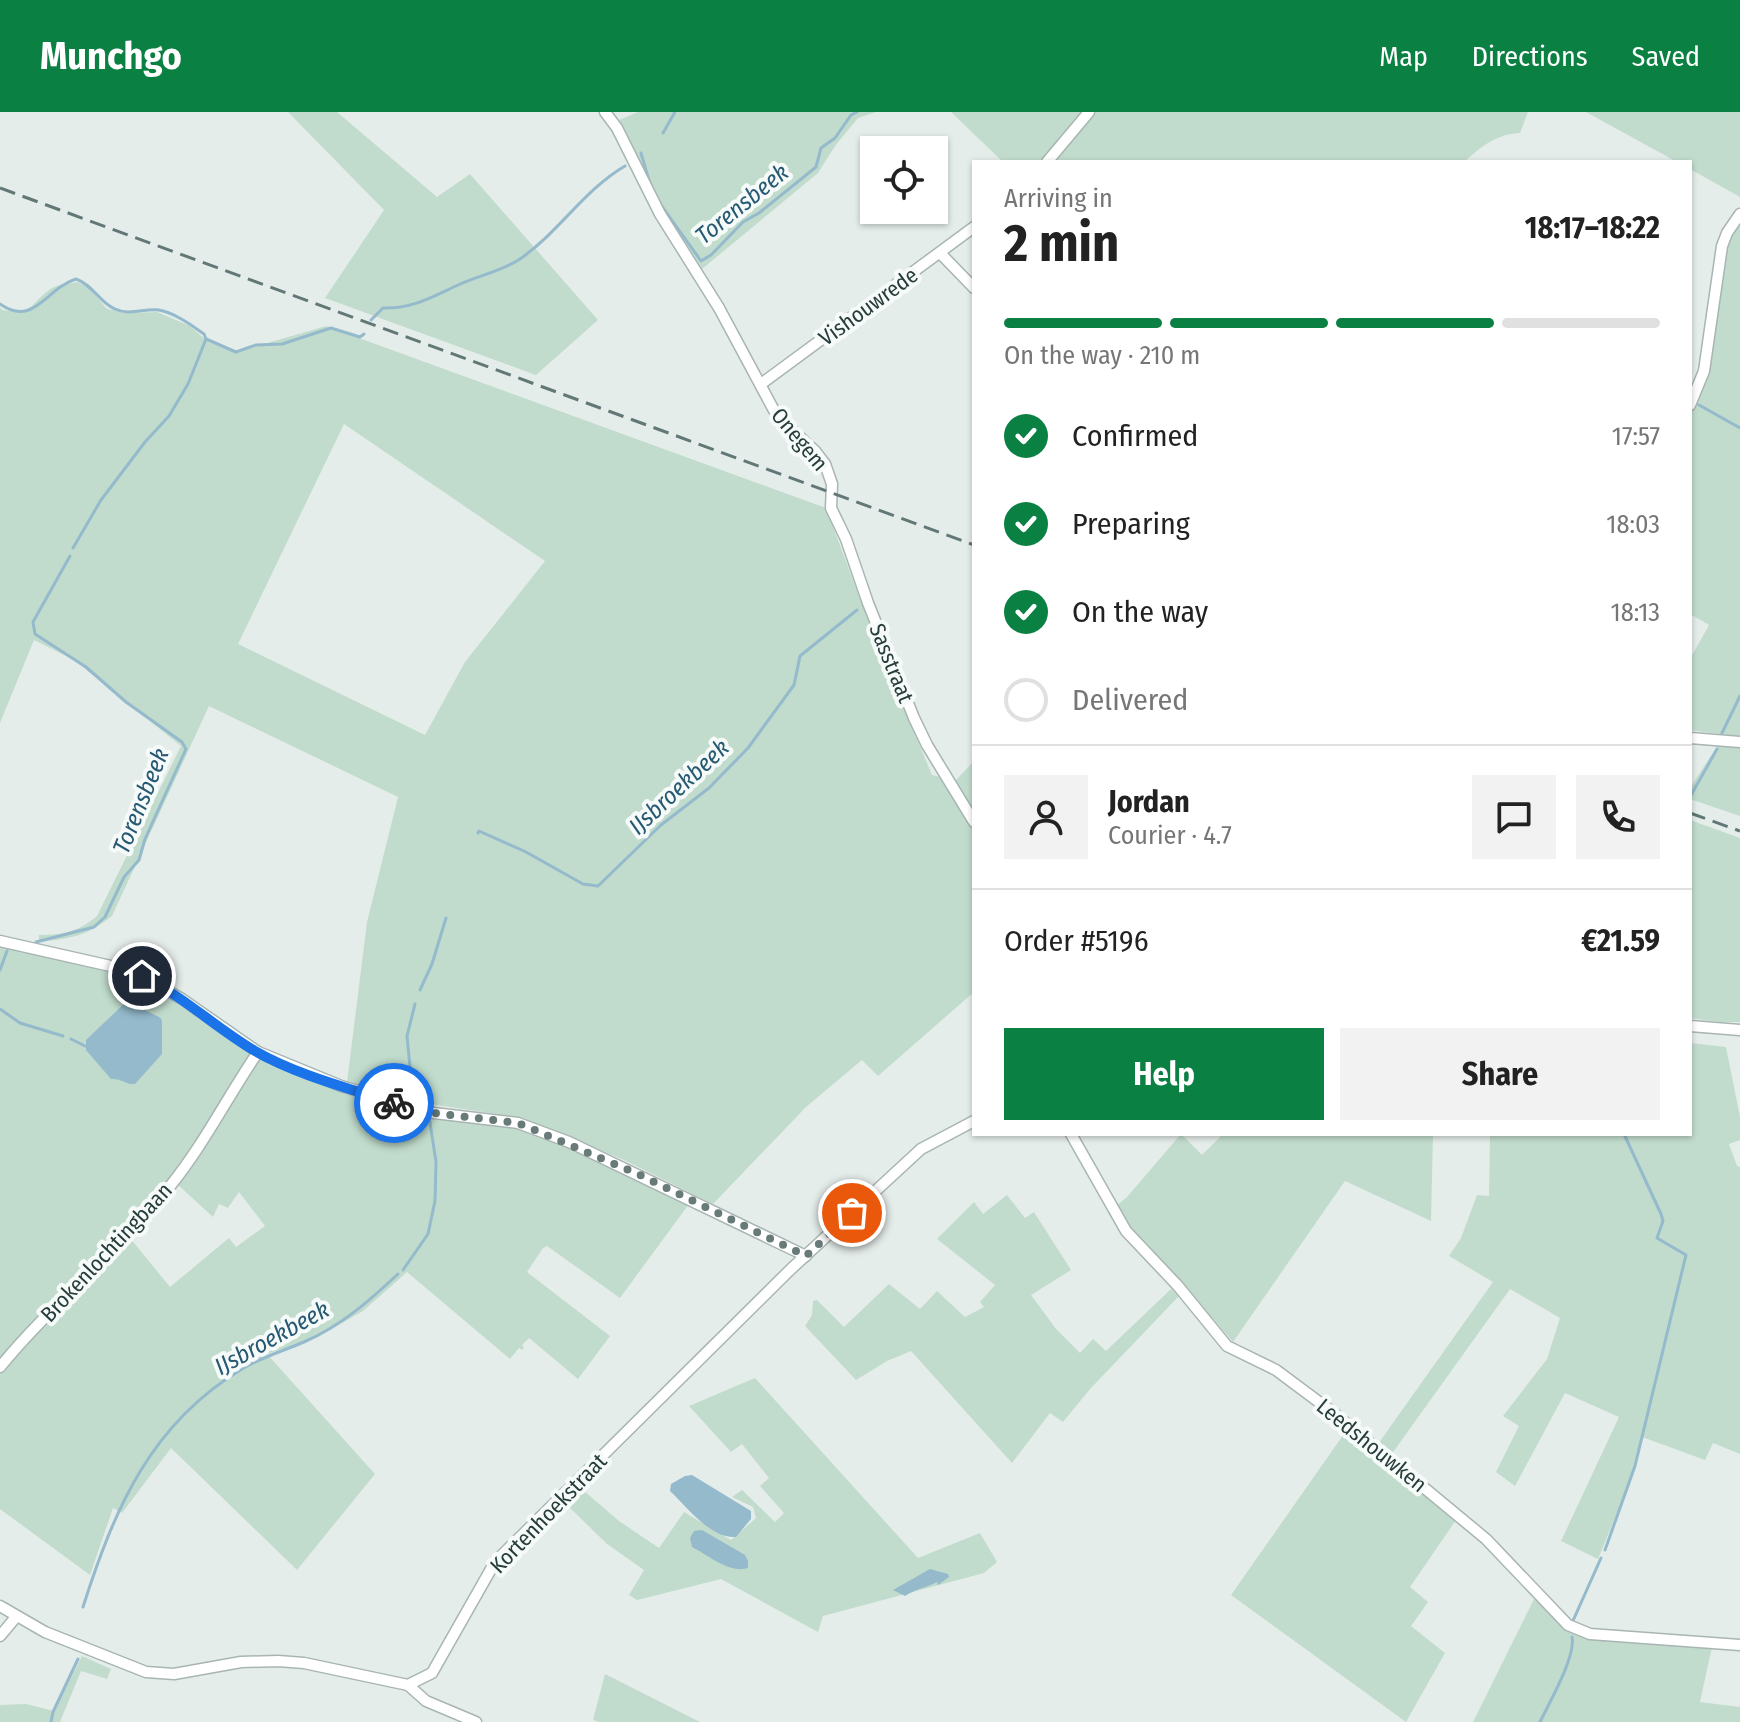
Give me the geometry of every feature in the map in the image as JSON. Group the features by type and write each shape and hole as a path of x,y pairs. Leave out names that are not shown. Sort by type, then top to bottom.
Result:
{"street":[{"path":"605,112 617,128 660,214 719,308 761,384"},
{"path":"1049,160 1089,112"},
{"path":"1692,400 1704,371 1722,246 1740,214"},
{"name":"Vishouwrede","path":"761,384 972,229"},
{"path":"940,253 972,286"},
{"name":"Onegem","path":"761,384 782,422 825,464 830,477 831,495"},
{"name":"Sasstraat","path":"831,495 831,508 846,539 914,718 972,819"},
{"path":"1692,738 1740,742"},
{"path":"0,941 142,976 182,999 258,1052 341,1086 413,1109 518,1123 624,1167 806,1256"},
{"path":"1692,1026 1740,1030"},
{"name":"Brokenlochtingbaan","path":"0,1367 21,1341 129,1234 172,1184 258,1052"},
{"name":"Kortenhoekstraat","path":"408,1685 432,1673 495,1562 806,1256 921,1149 972,1122"},
{"name":"Leedshouwken","path":"1072,1136 1126,1231 1178,1286 1227,1346 1276,1370 1392,1460 1486,1539 1568,1625 1590,1634 1740,1645"},
{"path":"0,1606 45,1632 146,1672 174,1674 241,1662 304,1663 408,1685 426,1701 476,1722"},
{"path":"0,1636 16,1617"}],"green space":[{"path":"288,112 337,112 437,197 470,174 598,320 536,375 325,298 384,210"},
{"path":"638,112 876,112 858,118 818,173 702,269 653,190 619,120"},
{"path":"951,112 1086,112 1046,160 1001,160"},
{"path":"1096,112 1528,112 1520,133 1496,139 1466,160 1053,160"},
{"path":"1586,112 1740,112 1740,197 1692,170 1692,160 1673,160"},
{"path":"1740,223 1740,737 1692,730 1692,655 1709,625 1692,615 1692,410 1711,355 1730,234"},
{"path":"77,282 88,287 107,309 129,313 157,312 190,326 208,342 237,352 326,326 826,508 877,644 932,775 956,780 972,763 972,994 878,1076 862,1060 806,1107 713,1204 624,1160 523,1118 410,1101 347,1082 367,922 398,797 209,706 112,916 78,935 39,942 39,935 70,932 97,916 181,746 74,660 34,640 0,723 0,307 13,311 27,309 52,288","holes":["344,424 545,561 465,662 425,735 238,644"]},
{"path":"1718,745 1740,747 1740,816 1692,800 1692,785"},
{"path":"1692,821 1740,838 1740,1022 1692,1018"},
{"path":"0,946 66,960 144,982 253,1054 174,1177 123,1235 47,1307 0,1359"},
{"path":"1692,1043 1726,1047 1740,1117 1740,1140 1729,1144 1740,1167 1740,1454 1713,1443 1705,1460 1642,1437 1632,1476 1598,1559 1561,1541 1619,1417 1565,1393 1515,1486 1496,1472 1519,1426 1503,1416 1547,1359 1560,1318 1510,1289 1391,1455 1378,1444 1493,1282 1449,1256 1461,1238 1477,1195 1489,1196 1490,1136 1692,1136"},
{"path":"259,1058 383,1106 426,1116 501,1123 533,1131 689,1204 620,1298 547,1246 527,1272 610,1336 578,1379 529,1338 522,1345 524,1348 519,1348 510,1359 407,1272 363,1311 316,1338 267,1354 375,1474 297,1570 171,1448 122,1513 113,1508 90,1575 0,1509 0,1370 130,1238 170,1287 229,1238 236,1247 265,1226 239,1192 228,1208 219,1204 213,1217 177,1184"},
{"path":"1179,1136 1202,1155 1221,1136 1433,1136 1431,1221 1345,1181 1233,1342 1177,1277 1136,1236 1116,1206"},
{"path":"1007,1195 1025,1218 1034,1212 1071,1270 1031,1295 1056,1329 1080,1353 1093,1339 1106,1351 1171,1289 1179,1296 1091,1388 1063,1422 1050,1413 1012,1463 911,1351 856,1380 805,1326 812,1315 813,1301 817,1300 844,1327 889,1284 920,1309 937,1291 965,1317 984,1307 980,1302 995,1285 937,1239 974,1202 983,1214"},
{"path":"755,1378 918,1558 980,1533 997,1562 984,1573 823,1616 818,1632 721,1579 637,1600 629,1595 644,1570 607,1544 566,1504 583,1490 619,1521 659,1548 684,1512 731,1540 756,1518 753,1507 732,1497 742,1490 775,1522 784,1513 760,1486 769,1478 742,1444 731,1452 689,1406"},
{"path":"1346,1431 1456,1520 1410,1587 1428,1602 1411,1626 1445,1653 1406,1722 1231,1595"},
{"path":"1534,1599 1572,1634 1712,1647 1700,1702 1740,1707 1740,1722 1473,1722"},
{"path":"82,1656 111,1669 107,1679 81,1671 60,1722 0,1722 0,1705 26,1704 54,1711"},
{"path":"605,1674 700,1722 593,1720"}],"water":[{"path":"127,1001 161,1018 162,1022 162,1054 135,1084 111,1079 86,1050 86,1040"},
{"path":"692,1475 751,1511 751,1519 736,1537 709,1528 670,1491 671,1484"},
{"path":"702,1530 745,1555 748,1568 719,1563 692,1547 690,1538 694,1531"},
{"path":"930,1569 949,1577 938,1585 937,1582 905,1596 893,1590"}],"waterway":[{"path":"663,133 675,112"},
{"name":"Torensbeek","path":"661,205 701,261 711,255 743,222 759,213 816,167 821,148 835,138 851,115 857,112"},
{"name":"Torensbeek","path":"641,153 650,184"},
{"name":"Torensbeek","path":"371,320 383,308 403,307 422,301 520,259 597,187 625,166"},
{"path":"0,304 12,310 31,309 76,279 115,309 165,312 194,327 206,339"},
{"name":"Torensbeek","path":"73,548 101,500 169,416 188,384 206,339 236,352 256,345 282,344 331,328 360,337 364,334"},
{"path":"1699,405 1740,428"},
{"name":"Torensbeek","path":"36,942 94,927 105,917 124,877 139,860 145,839 186,749 182,742 126,702 86,667 35,634 33,622 70,556"},
{"name":"IJsbroekbeek","path":"478,833 526,852 583,884 598,886 661,825 709,788 748,748 794,685 800,656 857,610"},
{"path":"1722,733 1740,696"},
{"path":"1692,793 1717,749"},
{"name":"IJsbroekbeek","path":"420,990 432,964 446,918"},
{"name":"Torensbeek","path":"0,970 7,951"},
{"name":"IJsbroekbeek","path":"415,1004 407,1036 413,1098 429,1103 430,1107"},
{"path":"0,1009 20,1023 63,1036"},
{"path":"71,1039 85,1046"},
{"name":"IJsbroekbeek","path":"403,1270 428,1234 435,1201 436,1162 429,1116"},
{"path":"1605,1550 1635,1466 1686,1255 1657,1238 1663,1221 1661,1214 1625,1136"},
{"name":"IJsbroekbeek","path":"83,1607 123,1504 159,1443 183,1416 210,1391 242,1369 317,1336 342,1321 398,1274"},
{"path":"1572,1623 1601,1558"},
{"path":"1540,1722 1566,1668 1572,1637"},
{"name":"IJsbroekbeek","path":"51,1722 78,1659"}],"railway":[{"path":"0,188 972,544"},
{"path":"1692,814 1740,831"}],"way so far":[{"path":"394,1103 434,1113 518,1123 569,1142 806,1256 852,1213"}],"route":[{"path":"142,976 182,999 258,1052 341,1086 394,1103"}]}
